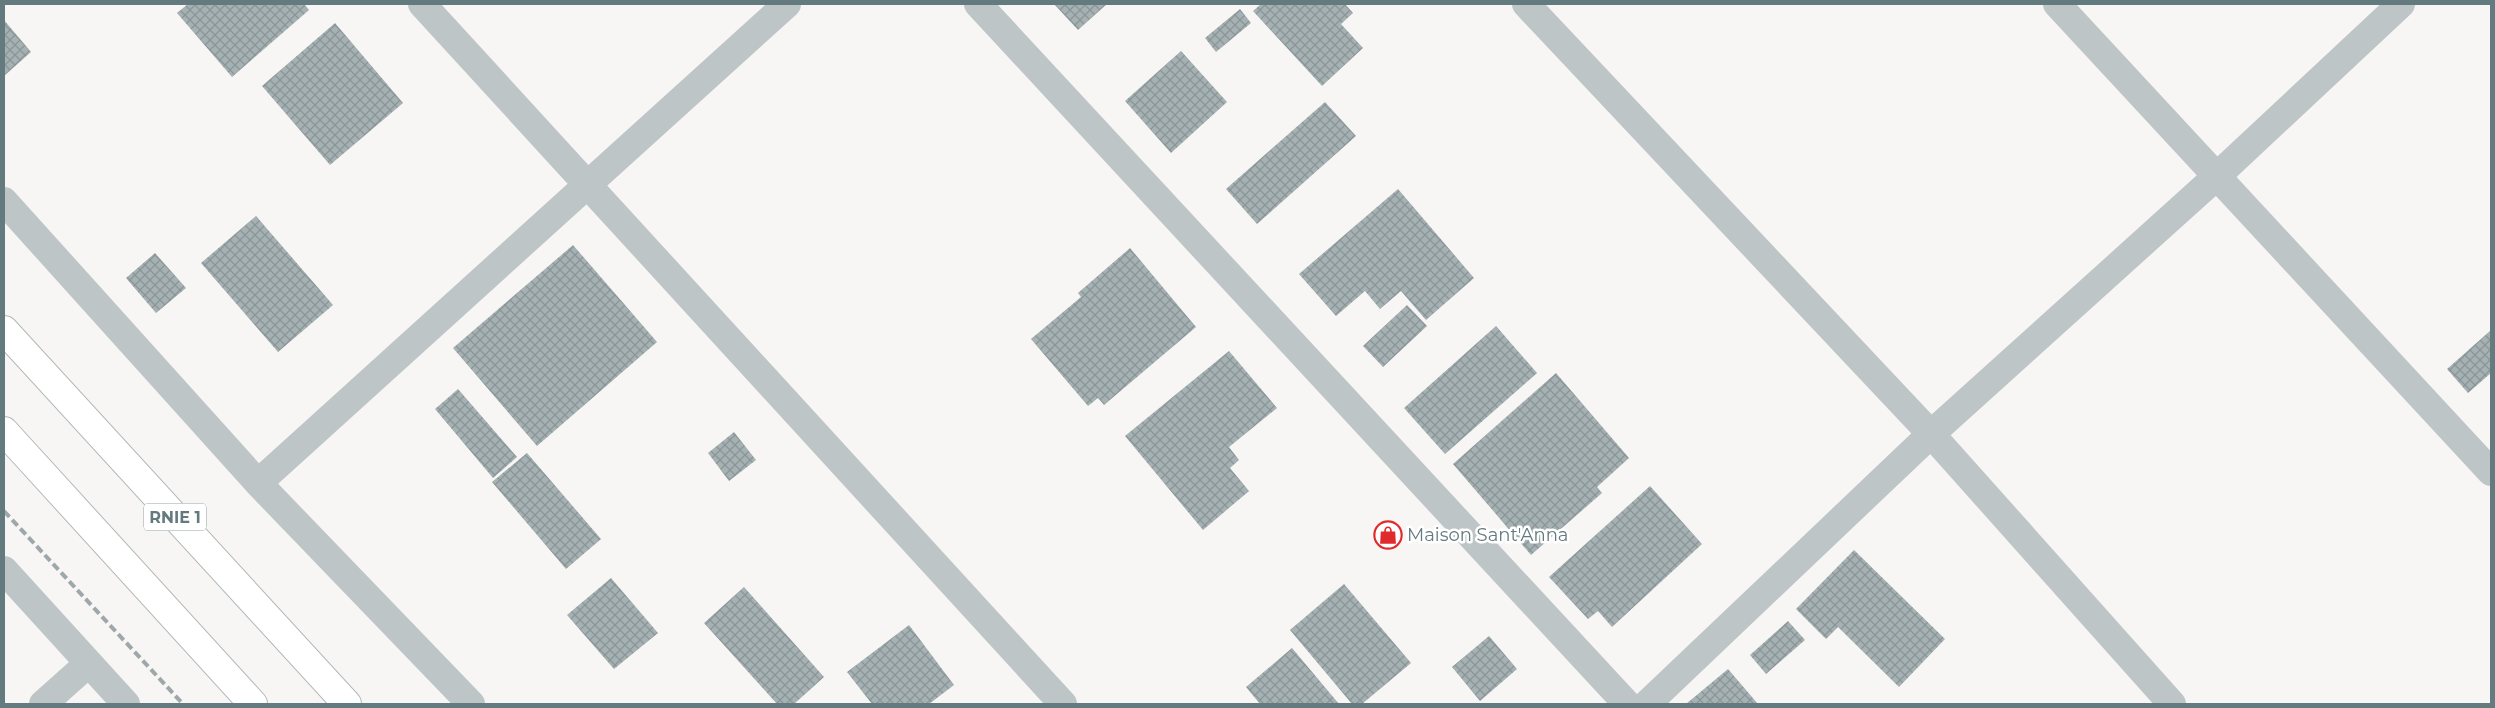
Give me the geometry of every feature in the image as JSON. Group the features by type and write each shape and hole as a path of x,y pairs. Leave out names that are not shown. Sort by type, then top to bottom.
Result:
{"highway":[{"name":"RNIE 1","path":"4,330 347,704"},
{"path":"4,431 253,704"}],"street":[{"path":"422,4 589,184 1063,704"},
{"path":"258,483 787,4"},
{"path":"978,4 1627,704"},
{"path":"1526,4 1931,434 2172,704"},
{"path":"2058,4 2491,472"},
{"path":"1647,704 1931,434 2217,176 2401,4"},
{"path":"4,201 258,483 472,704"},
{"path":"4,570 126,704"},
{"path":"44,704 89,663"}],"building":[{"path":"188,4 304,4 309,10 232,77 177,13"},
{"path":"1054,4 1107,4 1078,30"},
{"path":"1261,4 1345,4 1353,13 1341,24 1363,48 1322,86 1253,11"},
{"path":"1240,9 1251,23 1216,52 1205,38"},
{"path":"4,20 31,52 4,76"},
{"path":"335,23 403,103 330,165 262,86"},
{"path":"1181,51 1227,102 1171,153 1125,101"},
{"path":"1325,102 1356,136 1257,224 1226,189"},
{"path":"1398,189 1474,278 1426,320 1401,291 1380,309 1365,291 1336,316 1299,274"},
{"path":"256,216 333,305 278,352 201,263"},
{"path":"573,245 657,342 537,446 453,348"},
{"path":"1130,248 1196,327 1104,405 1098,398 1088,406 1031,339 1081,297 1078,293"},
{"path":"155,253 186,288 156,313 126,278"},
{"path":"1407,305 1427,326 1383,367 1363,346"},
{"path":"1496,326 1537,373 1445,454 1404,408"},
{"path":"2490,331 2491,373 2468,393 2447,369"},
{"path":"1229,351 1277,408 1229,447 1239,460 1230,468 1249,491 1203,530 1125,436"},
{"path":"1556,373 1629,458 1597,487 1602,493 1531,555 1453,464"},
{"path":"458,389 517,457 493,478 435,409"},
{"path":"734,432 756,460 729,481 708,453"},
{"path":"527,453 601,539 566,569 492,482"},
{"path":"1650,486 1702,544 1612,627 1598,611 1588,619 1549,577"},
{"path":"1854,550 1945,639 1899,687 1838,627 1826,639 1796,609"},
{"path":"611,578 658,633 614,669 567,615"},
{"path":"1344,584 1411,663 1362,704 1352,704 1290,630"},
{"path":"744,587 824,677 794,704 777,704 704,623"},
{"path":"1788,621 1805,640 1766,674 1750,655"},
{"path":"909,625 954,685 929,704 872,704 847,672"},
{"path":"1489,636 1517,669 1480,701 1452,667"},
{"path":"1292,648 1339,704 1260,704 1246,687"},
{"path":"1728,669 1758,704 1686,704"}],"railway":[{"path":"4,511 183,704"}],"place":[{"name":"Maison Sant'Anna","path":"1388,535"}]}
